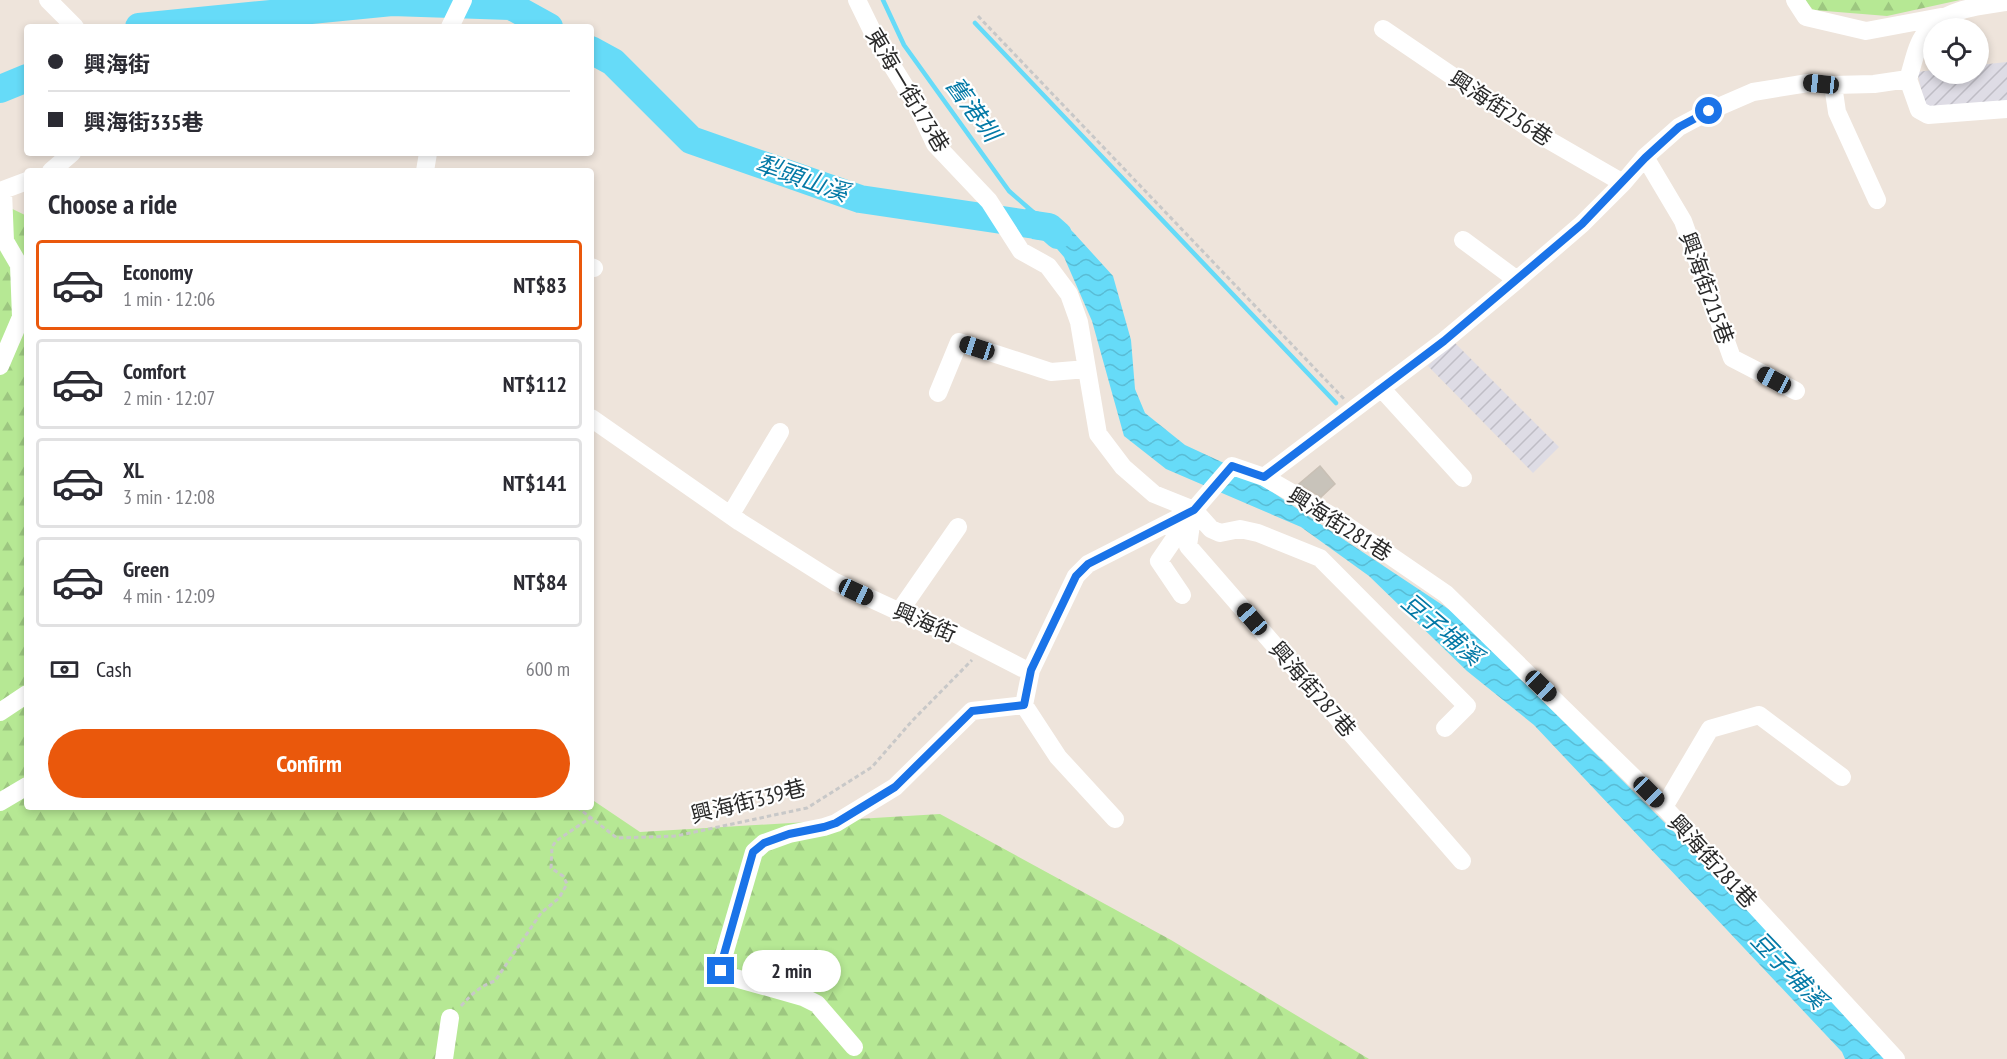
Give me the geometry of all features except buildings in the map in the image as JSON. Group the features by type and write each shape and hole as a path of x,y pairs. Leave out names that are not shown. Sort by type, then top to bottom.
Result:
{"street":[{"path":"48,0 72,24"},
{"path":"451,24 463,0"},
{"name":"東海一街173巷","path":"857,0 878,43 917,106 935,144 989,201 1021,251 1047,266 1069,294 1079,322 1087,369"},
{"path":"1795,0 1806,17 1866,31 2007,2"},
{"path":"1941,17 1923,35 1908,78 1919,110 1928,115 2007,109"},
{"name":"興海街256巷","path":"1383,29 1533,131 1623,183"},
{"path":"1182,596 1159,561 1194,510 1232,466 1264,477 1444,341 1582,224 1645,158 1679,127 1753,92 1808,82 1833,85 1874,84 1908,78"},
{"path":"1833,85 1837,112 1877,200"},
{"path":"56,168 69,156"},
{"name":"興海街215巷","path":"1645,158 1683,221 1732,358 1796,391"},
{"path":"0,366 21,317 19,265 3,246 1,191 24,182"},
{"path":"1463,240 1517,280"},
{"path":"938,393 959,342 1051,372 1087,369 1098,434 1123,467 1154,494 1194,510 1211,529 1220,533 1239,529 1258,533 1320,558 1467,706 1445,728"},
{"path":"1380,388 1463,478"},
{"name":"興海街","path":"594,420 730,514 835,582 928,626 954,633 1022,668 1031,670"},
{"path":"730,514 780,432"},
{"name":"興海街281巷","path":"1264,477 1334,517 1446,594 1664,807 1896,1059"},
{"path":"1115,819 1058,757 1024,705 1031,670 1076,576 1088,564 1194,510"},
{"name":"興海街287巷","path":"1194,510 1188,546 1462,861"},
{"path":"899,612 958,527"},
{"path":"0,712 24,696"},
{"path":"854,1047 817,1004 803,997 728,976 721,971 753,852 764,843 789,834 836,823 895,787 972,711 1024,705"},
{"path":"1664,807 1710,729 1759,715 1842,777"},
{"path":"0,802 24,788"},
{"path":"444,1059 450,1018"}],"path":[{"path":"978,16 1353,409"},
{"name":"興海街339巷","path":"581,810 617,838 675,836 807,808 872,766 912,721 984,648"},
{"path":"450,1018 473,992 495,981 541,913 561,896 567,884 563,876 551,868 552,847 556,841 590,818"}],"shaded area":[{"path":"2007,62 2007,114 1928,117 1917,72 1923,71 1923,84 1989,84 1989,64"},
{"path":"1453,341 1559,447 1533,473 1428,366"}],"green space":[{"path":"1805,0 1960,0 1887,16 1813,10"},
{"path":"0,203 24,215 24,810 594,810 594,801 640,832 940,814 1171,940 1369,1059 0,1059"}],"water":[{"name":"豆子埔溪","path":"1026,208 1056,217 1073,232 1113,276 1131,340 1135,389 1145,413 1185,445 1239,470 1456,614 1785,943 1885,1059 1845,1059 1842,1052 1534,725 1467,671 1369,576 1301,527 1166,469 1124,436 1092,321 1064,257 1051,242 1032,239 1021,218"}],"waterway":[{"name":"舊港圳","path":"883,0 904,45 1009,191 1033,212"},
{"name":"犁頭山溪","path":"169,24 392,2 511,6 544,24"},
{"path":"975,23 1336,403"},
{"name":"犁頭山溪","path":"594,52 613,62 691,140 860,199 1049,227 1058,235"},
{"name":"犁頭山溪","path":"0,89 24,79"}],"route":[{"path":"721,971 753,852 764,843 789,834 836,823 895,787 972,711 1024,705 1031,670 1076,576 1088,564 1194,510 1232,466 1264,477 1444,341 1582,224 1645,158 1679,127 1709,111"}]}
